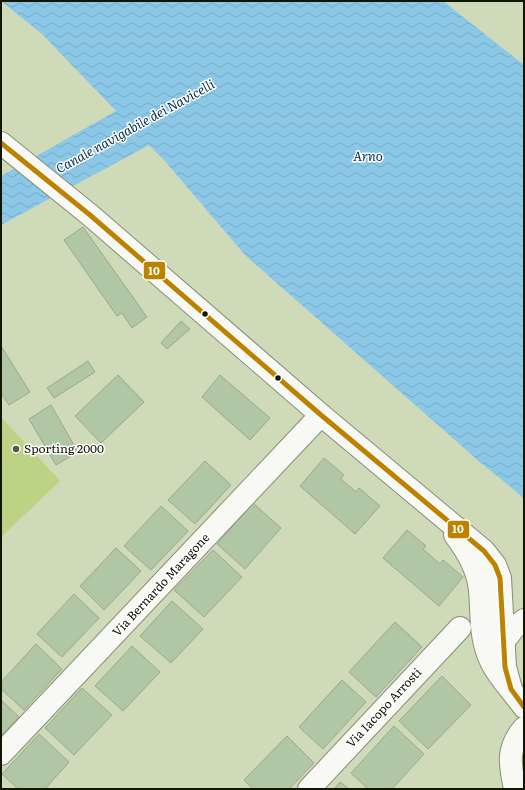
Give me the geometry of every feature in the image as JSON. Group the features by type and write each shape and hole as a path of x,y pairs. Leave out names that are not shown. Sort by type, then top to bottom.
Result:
{"main road":[{"path":"6,147 90,215 321,416 484,551 495,565 500,578 505,667 511,689"},
{"name":"Via Bernardo Maragone","path":"1,754 321,416"},
{"path":"435,511 462,545 474,565 480,590 482,625 486,650 497,672 524,707"},
{"path":"504,641 514,628 524,620"},
{"name":"Via Iacopo Arrosti","path":"309,789 460,628"},
{"path":"515,789 511,769 511,750 514,741 524,728"}],"green space":[{"name":"Sporting 2000","path":"1,417 60,481 1,537"}],"water":[{"name":"Arno","path":"1,1 443,1 524,65 524,498 481,463 245,255 164,160 149,145 1,225 1,176 116,111 42,34"}],"building":[{"path":"83,227 147,317 132,328 122,313 117,316 64,240"},
{"path":"181,321 190,329 167,349 161,343"},
{"path":"1,346 30,392 9,405 1,393"},
{"path":"88,361 95,372 54,398 47,388"},
{"path":"118,375 144,402 101,443 75,416"},
{"path":"220,375 270,418 250,440 202,397"},
{"path":"51,405 78,452 56,465 29,419"},
{"path":"324,458 344,475 341,479 356,492 359,488 380,506 355,534 300,486"},
{"path":"205,461 231,485 195,524 168,500"},
{"path":"253,503 281,528 245,569 217,544"},
{"path":"161,506 188,531 151,570 124,546"},
{"path":"407,530 426,546 423,549 440,564 443,560 463,577 439,606 383,558"},
{"path":"116,548 141,571 104,610 80,586"},
{"path":"213,550 242,577 204,617 174,590"},
{"path":"74,594 99,618 62,657 37,634"},
{"path":"172,601 203,629 171,663 140,636"},
{"path":"395,622 422,647 376,697 349,672"},
{"path":"36,644 62,669 24,710 1,689 1,682"},
{"path":"132,646 160,672 123,711 95,686"},
{"path":"442,676 471,705 428,749 399,721"},
{"path":"342,680 366,702 323,749 299,727"},
{"path":"82,688 112,715 74,755 45,728"},
{"path":"1,700 19,717 1,736"},
{"path":"394,726 424,754 392,789 368,789 351,773"},
{"path":"39,734 69,762 45,789 18,789 2,774"},
{"path":"287,736 314,763 289,789 253,789 244,780"},
{"path":"340,782 349,789 334,789"}],"transit line":[{"name":"10","path":"1,143 90,215 321,415 484,551 495,565 500,578 505,667 511,689 524,707"}],"place":[{"name":"Sporting 2000","path":"16,449"}],"water label":[{"name":"Canale navigabile dei Navicelli","path":"135,126"}]}
